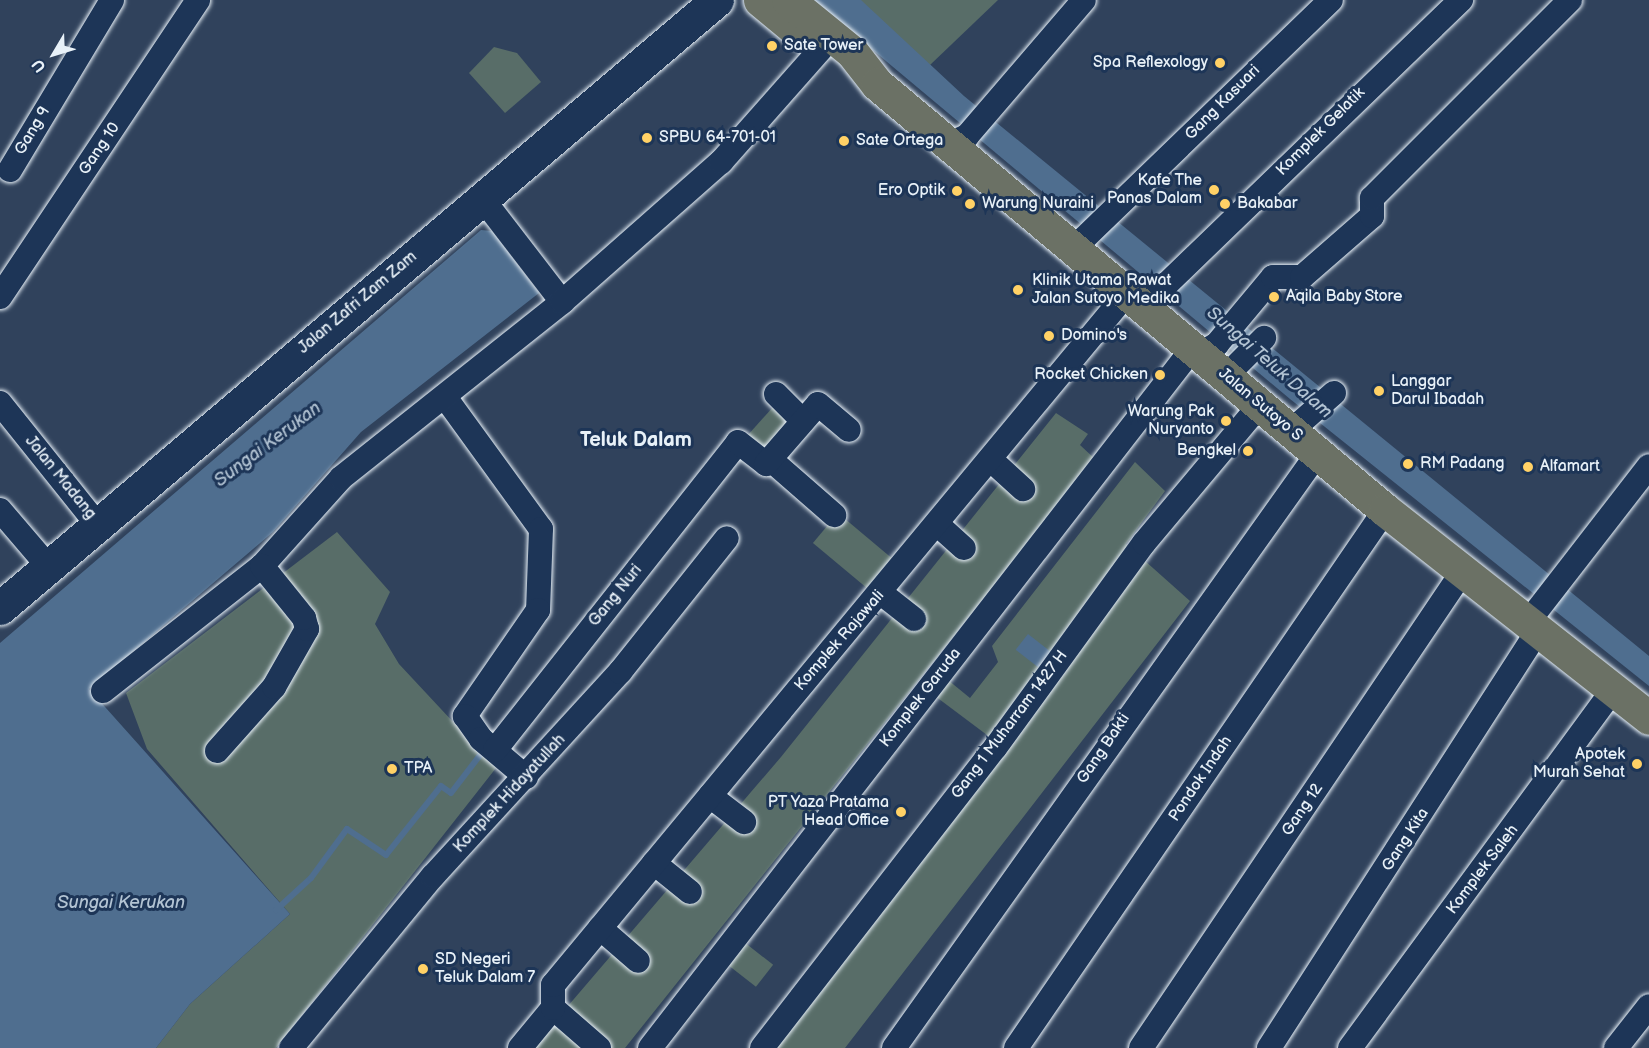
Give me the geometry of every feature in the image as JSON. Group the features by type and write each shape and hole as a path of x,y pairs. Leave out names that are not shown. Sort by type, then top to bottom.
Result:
{"highway":[{"name":"Jalan Sutoyo S","path":"759,0 821,49 877,84 958,140 1081,242 1203,349 1233,370 1260,405 1298,424 1317,453 1385,510 1462,571 1536,619 1613,690 1649,718"},
{"name":"Jalan Sutoyo S","path":"795,2 852,52 877,84"}],"main road":[{"name":"Jalan Zafri Zam Zam","path":"0,608 717,0"}],"street":[{"name":"Gang 9","path":"10,170 112,0"},
{"name":"Gang 10","path":"0,297 198,0"},
{"path":"958,140 994,107 1084,0"},
{"name":"Gang Kasuari","path":"1081,242 1331,0"},
{"name":"Komplek Gelatik","path":"1143,297 1184,266 1461,0"},
{"name":"Komplek Garuda","path":"650,1048 1203,349 1239,318 1273,277 1302,277 1372,216 1372,198 1570,0"},
{"path":"103,691 262,566 341,478 562,303 721,162 821,49"},
{"path":"482,198 562,303"},
{"name":"Komplek Rajawali","path":"520,1048 600,928 881,593 990,459 1143,297"},
{"path":"1233,370 1264,338"},
{"path":"1298,424 1334,393"},
{"path":"776,394 803,421"},
{"path":"445,397 541,529 538,610 466,711 489,745 526,777"},
{"name":"Jalan Madang","path":"0,403 97,524"},
{"path":"834,516 771,460 818,404 849,430"},
{"name":"Gang 1 Muharram 1427 H","path":"762,1048 995,748 1144,543 1260,405"},
{"name":"Gang Nuri","path":"489,745 738,442 761,465 771,460"},
{"name":"Gang Bakti","path":"894,1048 1317,453"},
{"path":"990,459 1023,489"},
{"name":"Gang Kita","path":"1269,1048 1536,619 1563,578 1649,466"},
{"path":"0,510 48,566"},
{"name":"Pondok Indah","path":"1016,1048 1385,510"},
{"path":"937,524 964,548"},
{"name":"Komplek Hidayatullah","path":"291,1048 433,876 526,777 727,538"},
{"path":"217,751 274,687 306,629 304,618 262,566"},
{"name":"Gang 12","path":"1141,1048 1462,571"},
{"path":"881,593 914,620"},
{"name":"Komplek Saleh","path":"1350,1048 1613,690"},
{"path":"710,796 744,822"},
{"path":"654,863 690,892"},
{"path":"600,928 639,961"},
{"path":"552,998 599,1048"},
{"path":"1616,1048 1649,1006"}],"green space":[{"path":"850,0 998,0 930,65"},
{"path":"494,47 517,53 541,82 505,113 469,73"},
{"path":"774,406 796,426 764,462 742,442"},
{"path":"1056,413 1088,434 1080,445 1095,459 625,1048 532,1048 781,757"},
{"path":"1135,462 1165,491 1126,544 1190,601 845,1048 774,1048 999,744 935,696 948,680 970,698 998,662 992,646"},
{"path":"838,513 892,558 867,588 813,543"},
{"path":"337,532 390,592 375,624 399,664 496,768 276,1048 156,1048 190,1004 290,914 147,749 126,693"},
{"path":"744,942 773,965 756,987 727,964"}],"water":[{"name":"Sungai Teluk Dalam","path":"813,0 861,0 964,96 1649,656 1649,686 1290,399"},
{"name":"Sungai Kerukan","path":"481,230 492,231 539,293 361,432 273,532 89,689 290,914 190,1004 156,1048 0,1048 0,643"},
{"path":"1028,634 1054,654 1042,670 1016,650"}],"waterway":[{"path":"276,910 311,878 347,829 386,855 441,786 451,793 484,750"}],"place":[{"name":"Sate Tower","path":"772,46"},
{"name":"Spa Reflexology","path":"1220,63"},
{"name":"SPBU 64-701-01","path":"647,138"},
{"name":"Sate Ortega","path":"844,141"},
{"name":"Kafe The Panas Dalam","path":"1214,190"},
{"name":"Ero Optik","path":"957,191"},
{"name":"Warung Nuraini","path":"970,204"},
{"name":"Bakabar","path":"1225,204"},
{"name":"Klinik Utama Rawat Jalan Sutoyo Medika","path":"1018,290"},
{"name":"Aqila Baby Store","path":"1274,297"},
{"name":"Domino's","path":"1049,336"},
{"name":"Rocket Chicken","path":"1160,375"},
{"name":"Langgar Darul Ibadah","path":"1379,391"},
{"name":"Warung Pak Nuryanto","path":"1226,421"},
{"name":"Bengkel","path":"1248,451"},
{"name":"RM Padang","path":"1408,464"},
{"name":"Alfamart","path":"1528,467"},
{"name":"Apotek Murah Sehat","path":"1637,764"},
{"name":"TPA","path":"392,769"},
{"name":"PT Yaza Pratama Head Office","path":"901,812"},
{"name":"SD Negeri Teluk Dalam 7","path":"423,969"}],"district":[{"name":"Teluk Dalam","path":"636,440"}]}
